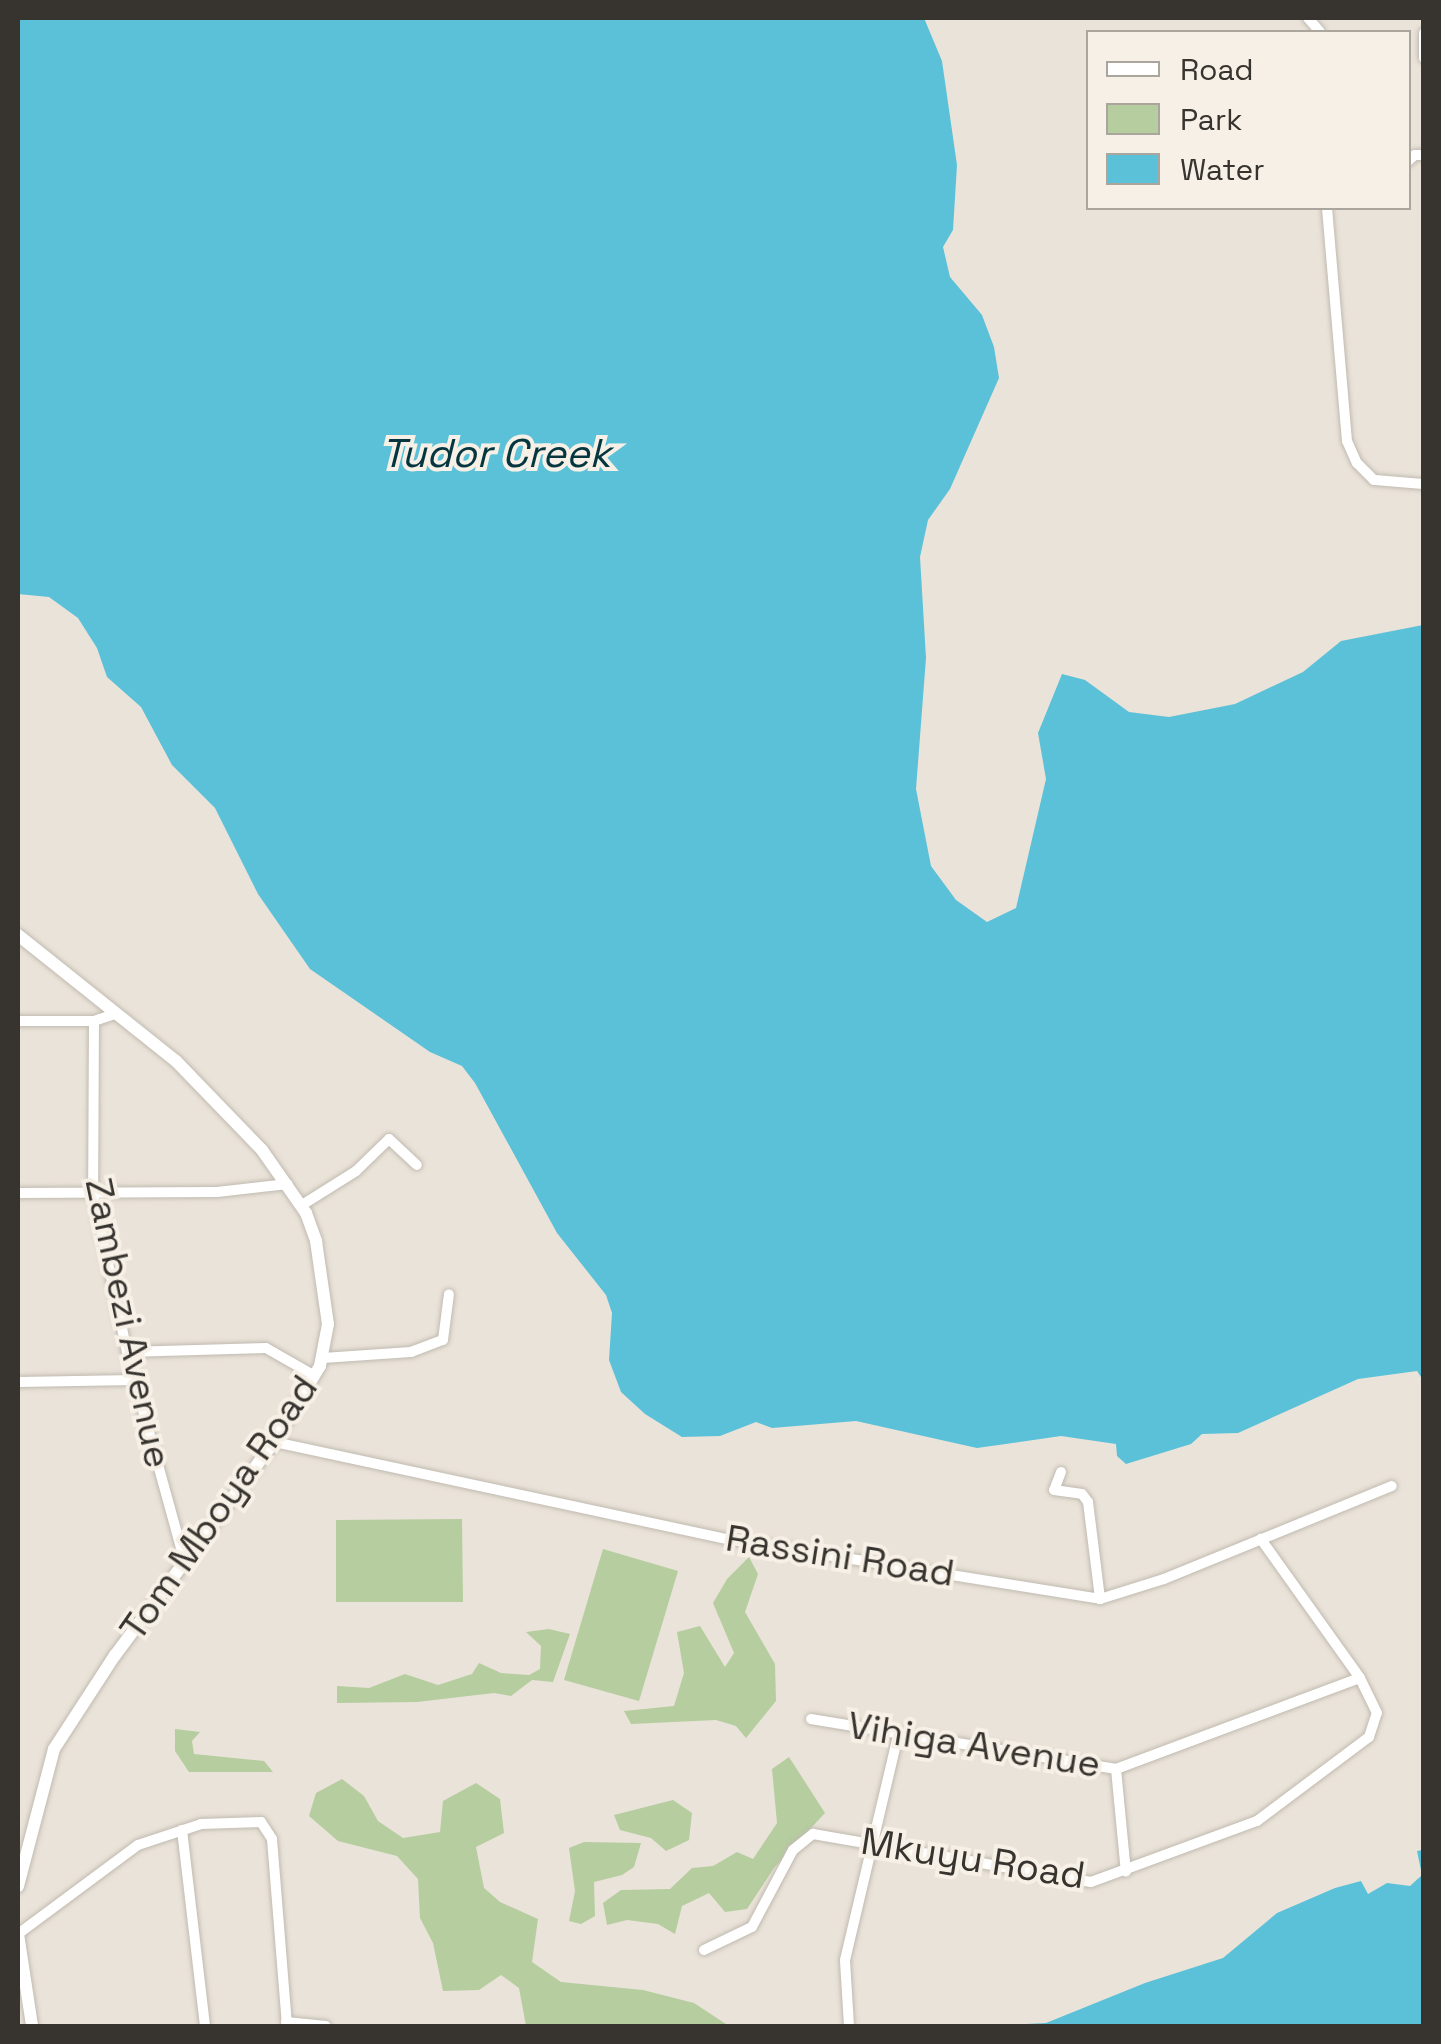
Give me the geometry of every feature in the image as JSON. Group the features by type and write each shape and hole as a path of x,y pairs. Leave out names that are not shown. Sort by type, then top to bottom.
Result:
{"main road":[{"name":"Tom Mboya Road","path":"18,936 176,1061 289,1184 302,1205 322,1278 328,1324 316,1376 274,1442 54,1749 22,1840 18,1886"},
{"path":"18,1934 32,2026"}],"street":[{"path":"1424,33 1424,58"},
{"path":"1327,210 1348,441 1357,463 1374,480 1424,484"},
{"path":"18,1021 94,1021 114,1014"},
{"name":"Zambezi Avenue","path":"94,1021 93,1193 126,1352 185,1562"},
{"path":"302,1205 356,1171 388,1139 417,1166"},
{"path":"18,1192 217,1192 289,1184"},
{"path":"323,1358 412,1352 443,1340 448,1294"},
{"path":"126,1352 266,1348 316,1376"},
{"path":"18,1382 134,1380"},
{"name":"Rassini Road","path":"274,1442 733,1540 1100,1599 1164,1579 1392,1486"},
{"path":"1062,1472 1054,1490 1082,1494 1088,1502 1100,1599"},
{"path":"1261,1539 1360,1678"},
{"name":"Mkuyu Road","path":"704,1950 752,1927 793,1850 813,1834 1091,1882 1256,1821 1369,1737 1377,1713 1360,1678"},
{"name":"Vihiga Avenue","path":"811,1719 1116,1769 1360,1678"},
{"path":"849,2026 845,1960 898,1735"},
{"path":"1116,1769 1126,1872"},
{"path":"18,1934 138,1845 182,1830 253,1820 268,1828 272,1839 286,2024 326,2026"},
{"path":"182,1830 205,2026"}],"green space":[{"path":"462,1519 463,1602 336,1602 336,1520"},
{"path":"603,1549 678,1571 639,1701 564,1680"},
{"path":"749,1557 758,1574 745,1612 775,1664 776,1701 746,1738 736,1726 716,1720 631,1724 624,1711 674,1706 684,1673 677,1632 700,1626 725,1667 734,1653 713,1603 727,1579"},
{"path":"549,1629 570,1634 553,1682 532,1680 511,1696 494,1693 417,1702 337,1703 337,1686 369,1688 405,1674 438,1685 472,1674 479,1663 501,1673 529,1675 540,1669 541,1646 526,1632"},
{"path":"175,1729 200,1732 192,1741 194,1754 264,1761 273,1772 189,1772 175,1751"},
{"path":"789,1757 825,1813 774,1868 747,1909 725,1912 709,1893 682,1906 675,1934 658,1924 627,1920 607,1925 603,1903 621,1890 670,1889 692,1868 713,1866 737,1852 753,1859 777,1823 772,1769"},
{"path":"342,1779 364,1796 378,1821 403,1838 440,1832 443,1801 476,1783 500,1799 504,1833 476,1847 484,1888 500,1902 538,1919 532,1962 561,1982 643,1990 694,2003 729,2026 526,2026 519,1988 501,1975 479,1990 443,1991 433,1943 420,1918 418,1879 397,1856 338,1841 309,1816 316,1793"},
{"path":"673,1800 692,1813 689,1840 666,1851 651,1838 620,1830 614,1815"},
{"path":"584,1842 641,1843 634,1867 622,1875 594,1882 595,1916 581,1924 569,1921 575,1891 569,1848"}],"water":[{"name":"Tudor Creek","path":"18,18 924,18 942,61 957,165 953,230 943,247 950,277 982,315 994,347 999,378 950,489 928,520 920,557 926,658 916,789 931,866 956,900 987,922 1016,908 1046,779 1038,733 1062,674 1085,680 1129,712 1169,717 1235,704 1303,672 1341,641 1423,625 1423,1380 1417,1371 1358,1379 1238,1433 1202,1434 1191,1444 1126,1464 1117,1456 1116,1444 1061,1436 977,1448 856,1421 772,1428 756,1422 720,1436 682,1437 645,1414 621,1392 609,1360 612,1313 606,1295 557,1233 475,1083 462,1066 430,1052 310,969 258,894 215,808 172,765 141,707 107,677 97,648 78,618 49,597 18,594"},
{"path":"1423,1850 1423,2026 986,2026 1046,2023 1145,1983 1223,1958 1277,1913 1335,1888 1361,1881 1368,1894 1387,1883 1410,1886 1422,1875 1417,1851"}]}
